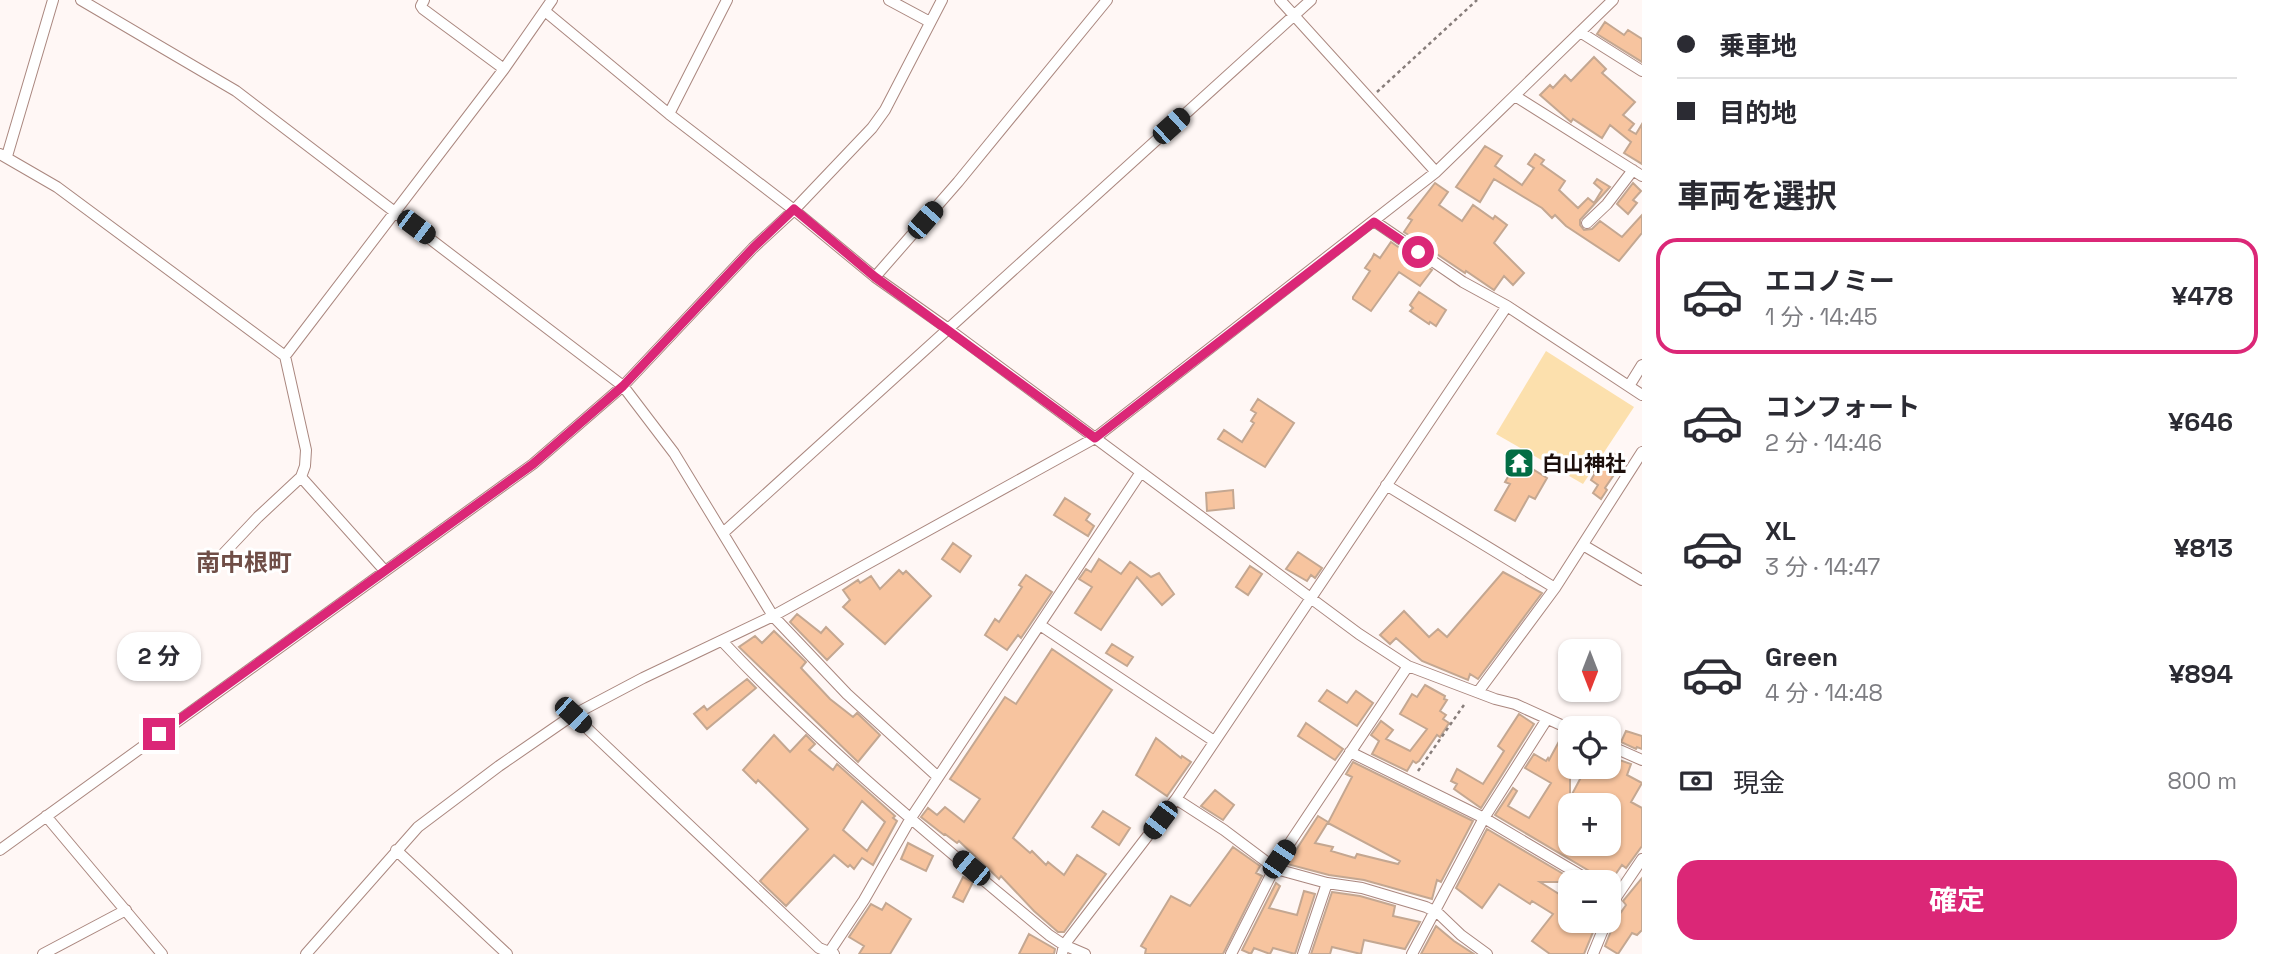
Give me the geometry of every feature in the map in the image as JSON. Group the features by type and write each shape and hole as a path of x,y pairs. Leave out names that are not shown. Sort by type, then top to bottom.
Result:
{"street":[{"path":"53,0 4,155 57,187 285,356 306,450 305,466 301,477 258,517 209,569"},
{"path":"81,0 236,91 623,386 674,453 773,616 847,694 938,777"},
{"path":"424,0 421,6 424,9 504,69"},
{"path":"285,356 504,69 552,0"},
{"path":"669,114 727,0"},
{"path":"889,0 930,22"},
{"path":"0,850 533,464 623,386 753,248 872,128 885,110 942,0"},
{"path":"875,277 958,182 1107,0"},
{"path":"1280,0 1436,172"},
{"path":"723,533 1311,0"},
{"path":"306,954 396,850 435,813 573,715 643,678 773,616 1095,438 1436,172 1613,0"},
{"path":"546,12 669,114 794,209 875,277 1311,599 1408,666 1515,704 1558,724"},
{"path":"1580,32 1642,71"},
{"path":"1515,96 1637,173 1587,223"},
{"path":"1374,222 1463,282 1507,306 1642,395"},
{"path":"1063,950 1175,799 1507,306"},
{"path":"1629,386 1642,365"},
{"path":"1476,692 1555,588 1642,452"},
{"path":"573,715 820,948 831,953 911,818 1141,472"},
{"path":"301,477 385,571"},
{"path":"1386,485 1555,588"},
{"path":"1583,545 1642,580"},
{"path":"1040,625 1214,741"},
{"path":"722,641 755,677 804,723 1063,950 1085,954"},
{"path":"1231,954 1279,859 1408,666"},
{"path":"1412,954 1484,818 1547,719"},
{"path":"1621,751 1642,760"},
{"path":"1350,752 1484,818 1572,870"},
{"path":"1175,799 1224,830 1276,869 1327,883 1362,888 1434,911 1487,954"},
{"path":"46,816 162,954"},
{"path":"396,850 507,954"},
{"path":"1621,884 1642,859"},
{"path":"1303,954 1327,883"},
{"path":"43,954 126,911"},
{"path":"1593,954 1602,933"}],"path":[{"path":"1369,99 1477,0"},
{"path":"1411,783 1476,692"}],"shaded area":[{"path":"1546,351 1634,407 1583,484 1496,434"}],"building":[{"path":"1605,22 1624,35 1628,30 1642,39 1642,62 1597,34"},
{"path":"1594,57 1606,69 1602,73 1635,102 1623,115 1634,124 1629,130 1636,134 1642,124 1642,164 1624,153 1631,142 1610,125 1602,138 1573,119 1571,122 1540,95 1550,85 1553,88 1565,75 1571,81"},
{"path":"1485,146 1502,156 1495,166 1522,185 1534,168 1528,164 1535,154 1544,160 1541,164 1565,181 1559,190 1578,208 1588,198 1594,203 1602,190 1594,183 1597,179 1610,187 1580,220 1584,230 1592,229 1600,221 1622,237 1642,215 1642,233 1619,261 1566,226 1555,215 1552,218 1542,208 1494,179 1480,202 1456,187"},
{"path":"1435,183 1448,192 1439,205 1462,221 1473,205 1507,225 1494,243 1524,273 1513,285 1504,276 1494,290 1404,232 1412,220 1408,218"},
{"path":"1633,183 1641,191 1633,200 1637,203 1628,214 1617,204"},
{"path":"1391,242 1432,270 1420,286 1399,272 1371,311 1353,297 1370,271 1365,268 1374,254 1380,258"},
{"path":"1419,292 1446,310 1436,326 1410,311 1413,308 1410,305"},
{"path":"1258,399 1294,423 1265,467 1218,439 1224,430 1242,442 1254,423 1251,421 1256,413 1251,410"},
{"path":"1610,451 1624,460 1605,488 1607,490 1601,499 1593,493 1598,485 1591,480 1595,473 1593,471"},
{"path":"1518,460 1547,478 1535,499 1529,496 1515,521 1495,510 1510,484 1505,482"},
{"path":"1233,490 1234,508 1207,511 1206,493"},
{"path":"1065,498 1090,514 1086,520 1094,526 1088,536 1054,515"},
{"path":"953,543 971,556 960,572 942,559"},
{"path":"1298,552 1322,568 1315,578 1311,575 1307,581 1286,569"},
{"path":"1099,559 1121,574 1130,562 1151,577 1159,573 1174,594 1162,605 1137,577 1101,630 1075,613 1092,587 1079,579 1086,569 1091,572"},
{"path":"1250,566 1262,574 1248,595 1236,587"},
{"path":"899,570 903,574 906,571 931,596 885,644 843,607 850,600 843,590 858,580 860,583 871,576 880,589"},
{"path":"1503,572 1542,593 1478,679 1470,674 1468,680 1422,661 1396,638 1390,644 1380,635 1404,611 1429,637 1438,629 1447,637"},
{"path":"1026,575 1052,592 1021,638 1018,635 1007,650 985,635 995,619 999,622 1022,587 1019,585"},
{"path":"797,614 821,633 826,627 843,644 827,660 790,622"},
{"path":"774,631 806,662 801,668 830,699 853,717 857,713 880,735 858,762 739,647 755,636 762,643"},
{"path":"1112,644 1133,657 1127,666 1106,653"},
{"path":"1052,649 1112,690 1013,838 1046,865 1048,862 1064,875 1077,855 1106,874 1064,932 1058,932 1001,876 999,879 959,841 957,843 944,835 921,817 928,808 937,815 945,807 964,822 980,799 950,779 1005,697 1016,704"},
{"path":"747,679 756,688 707,729 694,714 704,706 707,710"},
{"path":"1425,685 1445,696 1444,699 1447,700 1440,711 1446,715 1443,719 1449,723 1419,761 1413,761 1407,771 1372,754 1379,741 1371,735 1381,721 1393,730 1386,739 1410,751 1427,729 1400,714 1412,694 1417,697"},
{"path":"1327,690 1347,703 1356,691 1373,703 1357,726 1319,701"},
{"path":"1519,714 1534,724 1481,808 1454,789 1457,784 1451,781 1457,769 1483,784 1504,751 1498,746"},
{"path":"1306,723 1343,749 1335,760 1298,736"},
{"path":"1626,731 1642,736 1642,749 1636,749 1621,742"},
{"path":"774,735 790,752 806,735 815,744 809,750 833,770 837,764 895,816 893,818 897,821 873,865 862,858 854,869 834,855 786,906 760,881 808,829 758,780 756,783 743,770","holes":["862,801 885,822 867,851 843,830"]},
{"path":"1156,738 1181,758 1182,756 1191,762 1167,796 1136,775"},
{"path":"1558,743 1558,779 1570,779 1570,793 1558,793 1558,852 1495,815 1513,788 1517,791 1508,806 1529,818 1551,783 1525,768 1534,754 1546,761 1548,758 1549,760"},
{"path":"1621,761 1631,764 1627,775 1642,783 1631,802 1642,808 1642,846 1626,868 1622,865 1618,870 1588,870 1564,856 1621,856 1621,793 1573,793 1580,779 1621,779"},
{"path":"1353,762 1473,821 1441,882 1437,880 1432,899 1364,880 1329,875 1287,864 1318,816 1328,822 1315,843 1333,847 1331,851 1355,858 1357,854 1398,864 1400,861 1328,823 1352,777 1346,774"},
{"path":"1215,790 1234,805 1223,820 1201,806"},
{"path":"1103,811 1130,828 1119,845 1092,827"},
{"path":"1487,829 1558,871 1558,882 1540,882 1558,893 1558,933 1593,933 1584,954 1550,954 1532,941 1553,914 1532,901 1530,904 1499,884 1482,908 1456,888"},
{"path":"908,843 933,856 926,871 901,859"},
{"path":"1233,847 1260,866 1256,873 1262,876 1223,954 1145,954 1146,949 1141,946 1171,896 1190,906"},
{"path":"963,877 973,882 963,902 953,897"},
{"path":"1642,878 1642,930 1637,935 1632,933 1618,954 1605,946 1610,933 1621,933 1621,912 1626,905 1623,901"},
{"path":"1276,883 1280,886 1269,908 1297,915 1304,891 1315,894 1295,954 1273,948 1270,954 1254,948 1251,954 1242,950"},
{"path":"1332,892 1360,896 1395,906 1393,916 1420,922 1405,949 1364,940 1361,954 1332,947 1330,954 1311,954"},
{"path":"886,903 911,919 890,954 859,954 864,946 849,937 871,904 882,910"},
{"path":"1436,926 1454,941 1474,954 1421,954"},
{"path":"1029,934 1055,949 1054,954 1019,954"}],"place":[{"name":"白山神社","path":"1519,463"}],"district":[{"name":"南中根町","path":"244,562"}],"route":[{"path":"159,734 533,464 623,386 753,248 794,209 875,277 1095,438 1374,222 1418,252"}]}
